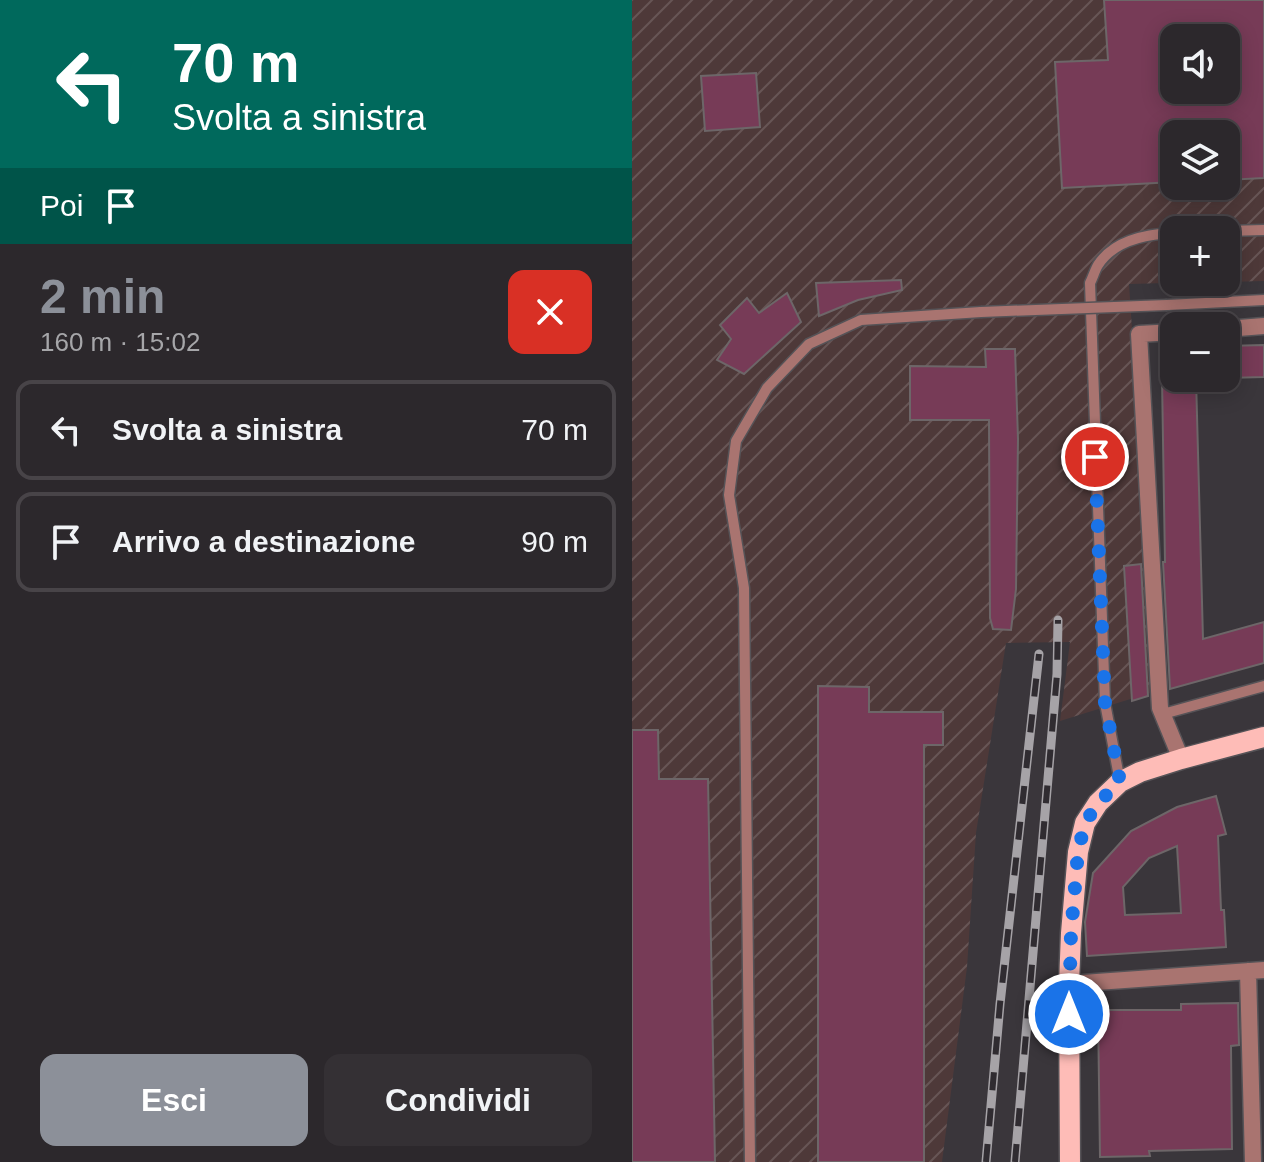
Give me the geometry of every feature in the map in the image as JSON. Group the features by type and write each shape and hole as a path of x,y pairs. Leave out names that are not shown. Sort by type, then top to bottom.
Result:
{"main road":[{"path":"1070,1162 1069,984 1078,852 1085,823 1098,803 1120,782 1140,772 1264,737"}],"street":[{"path":"1240,328 1264,326"},
{"path":"1160,333 1139,334 1160,708 1181,759"},
{"path":"1069,984 1256,970 1253,1162"}],"lane":[{"path":"1240,231 1264,230"},
{"path":"1120,782 1105,703 1090,283 1099,263 1117,247 1132,239 1160,233"},
{"path":"750,1162 744,588 729,495 736,441 767,388 809,344 861,320 1264,300"},
{"path":"1163,714 1264,686"}],"shaded area":[{"path":"632,0 1264,0 1264,281 1240,282 1240,216 1160,216 1160,283 1129,284 1156,691 1060,721 1070,642 1006,643 976,833 967,967 942,1162 632,1162"}],"building":[{"path":"1104,0 1264,0 1264,178 1240,179 1240,120 1160,120 1160,183 1062,188 1055,62 1108,60"},
{"path":"756,73 760,127 705,131 701,76"},
{"path":"901,280 902,290 858,300 819,316 816,283"},
{"path":"787,293 801,322 744,374 717,360 731,339 720,325 747,298 759,313"},
{"path":"1264,345 1264,377 1240,378 1240,346"},
{"path":"985,349 1015,349 1018,439 1016,589 1011,630 993,629 990,618 989,420 910,420 910,366 986,367"},
{"path":"1162,392 1196,392 1203,639 1264,622 1264,663 1170,689"},
{"path":"1141,564 1148,696 1132,701 1124,566"},
{"path":"818,686 869,687 869,712 943,712 943,745 924,745 924,1162 818,1162"},
{"path":"632,730 658,730 659,779 708,779 715,1162 632,1162"},
{"path":"1216,796 1226,834 1218,836 1226,947 1087,956 1085,922 1093,873 1131,831 1177,807","holes":["1177,846 1181,913 1125,915 1123,887 1149,858"]},
{"path":"1238,1003 1239,1045 1231,1046 1232,1149 1149,1151 1150,1156 1100,1157 1098,1010 1181,1010 1181,1004"}],"railway":[{"path":"1015,1162 1057,674 1058,620"},
{"path":"986,1162 1000,1004 1039,654"}],"route":[{"path":"1069,1014 1071,933 1078,852 1085,823 1098,803 1120,782 1105,703 1095,457"}]}
